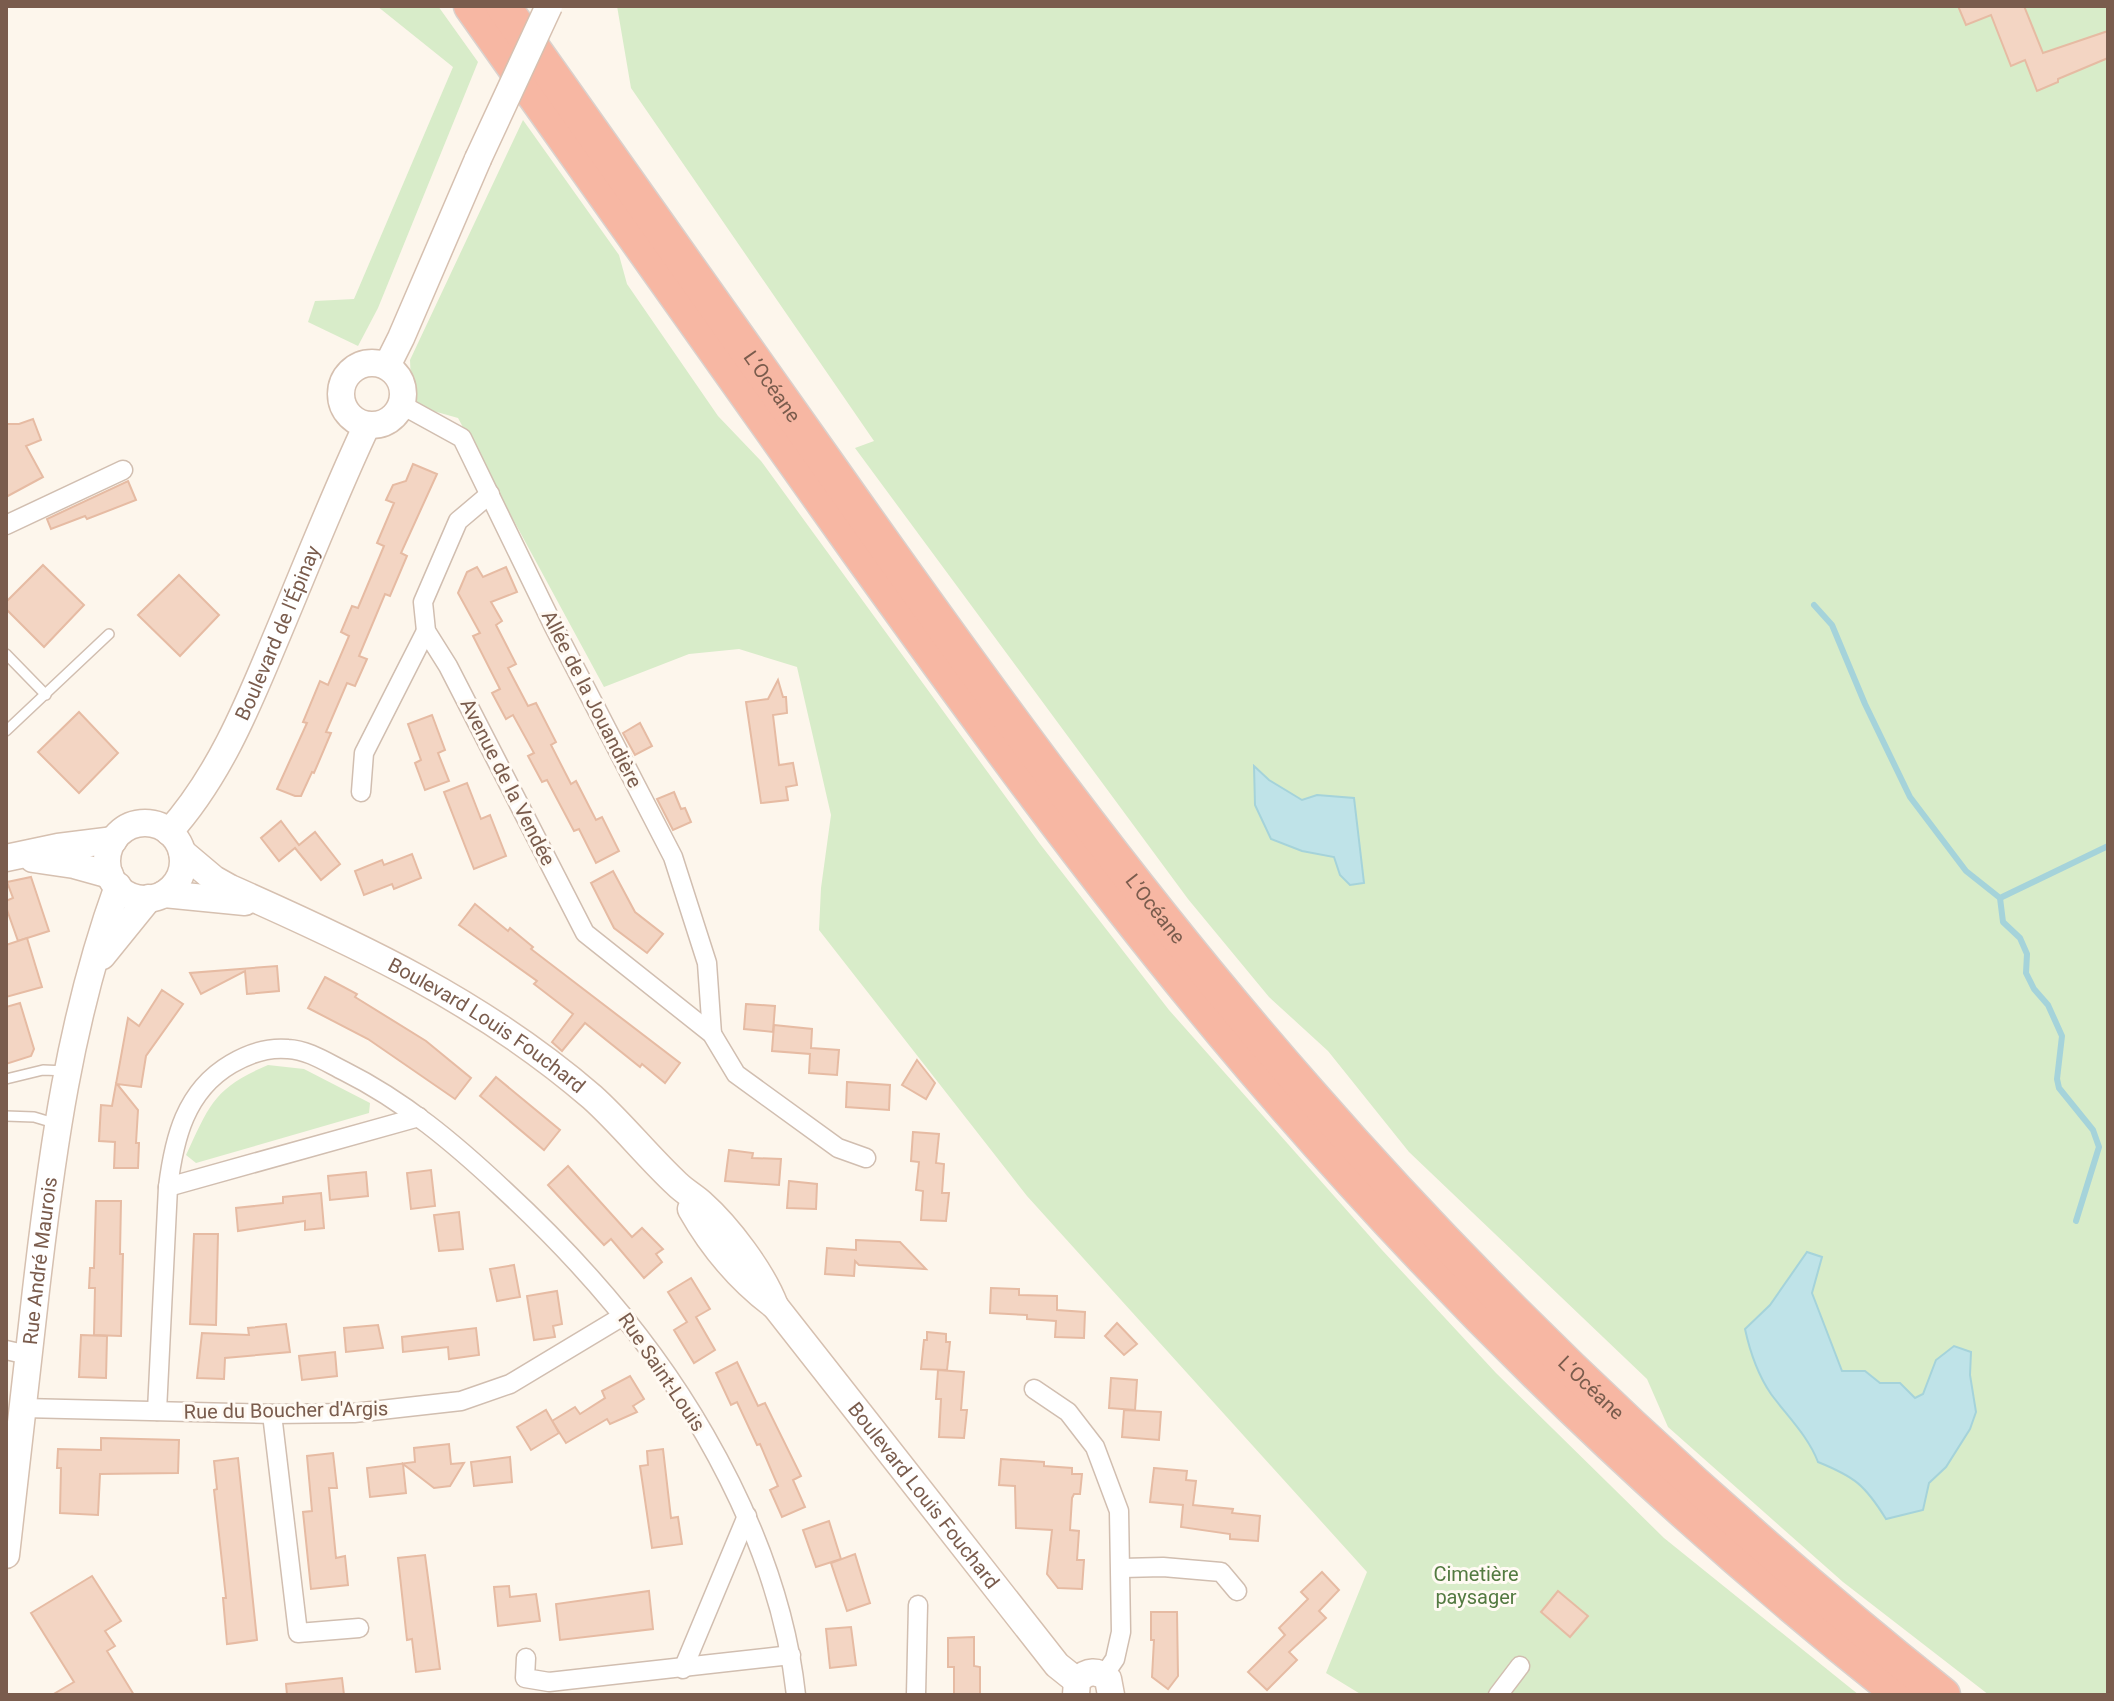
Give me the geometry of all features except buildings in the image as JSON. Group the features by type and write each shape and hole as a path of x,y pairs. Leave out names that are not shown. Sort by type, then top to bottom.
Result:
{"highway":[{"name":"L’Océane","path":"471,6 955,686 1098,876 1225,1035 1385,1216 1522,1357 1736,1557 1901,1695"},
{"name":"L’Océane","path":"503,6 870,525 1039,757 1157,912 1306,1091 1490,1289 1628,1423 1788,1568 1943,1695"}],"street":[{"path":"387,366 549,6"},
{"path":"377,362 394,371 403,387 402,405 388,421 367,425 348,415 340,395 342,384 355,367 377,362"},
{"name":"Allée de la Jouandière","path":"402,405 462,438 554,627 673,857 707,963 712,1034"},
{"name":"Boulevard de l'Épinay","path":"176,842 188,810 209,779 238,724 367,425"},
{"path":"6,525 123,470"},
{"path":"361,792 364,753 426,631 423,602 458,521 490,494"},
{"name":"Avenue de la Vendée","path":"426,631 448,666 585,933 712,1034"},
{"path":"10,858 74,865 114,880 132,896 156,896 178,880 183,862 176,842 155,824 139,824 124,829 114,840 108,857 114,880"},
{"path":"10,858 58,847 114,840"},
{"name":"Boulevard Louis Fouchard","path":"176,842 214,879 412,973 481,1014 591,1096 730,1235 769,1291 775,1306 1076,1688 1087,1673 1099,1672 1108,1685"},
{"name":"Rue André Maurois","path":"6,1555 23,1408 17,1352 67,1071 114,880"},
{"name":"Boulevard Louis Fouchard","path":"156,896 268,905"},
{"name":"Rue André Maurois","path":"93,969 109,945 156,896"},
{"path":"712,1034 736,1074 838,1148 866,1158"},
{"name":"Rue Saint-Louis","path":"157,1411 168,1187 178,1128 204,1085 220,1071 260,1051 277,1048 307,1052 390,1096 450,1140 550,1233 623,1316 704,1432 747,1516 770,1575 791,1655 796,1695"},
{"path":"168,1187 419,1117"},
{"name":"Rue du Boucher d'Argis","path":"23,1408 354,1413 461,1401 510,1384 623,1316"},
{"path":"1034,1389 1068,1412 1095,1447 1119,1511 1122,1568 1118,1646 1108,1685"},
{"path":"272,1414 298,1633 359,1628"},
{"path":"683,1669 747,1516"},
{"path":"1122,1568 1163,1567 1221,1572 1237,1591"},
{"path":"916,1695 918,1605"},
{"path":"526,1658 525,1678 549,1682 791,1655"},
{"path":"1498,1695 1520,1666"}],"lane":[{"path":"6,731 109,634"},
{"path":"6,654 46,695"},
{"path":"6,1079 43,1070 67,1071"},
{"path":"6,1116 34,1117 58,1124"}],"green space":[{"path":"377,6 438,6 478,62 378,308 358,346 308,322 315,301 354,299 453,67"},
{"path":"617,6 2108,6 2108,1695 1989,1695 1843,1582 1668,1427 1647,1379 1409,1152 1328,1051 1269,997 1188,899 855,448 874,441 631,88"},
{"name":"Cimetière paysager","path":"523,120 619,255 627,284 718,416 761,461 1040,844 1169,1010 1496,1373 1664,1538 1859,1695 1362,1695 1326,1673 1367,1572 1027,1196 819,930 831,815 797,667 739,649 689,654 604,687 458,418 412,405 410,360"},
{"path":"268,1065 304,1069 370,1103 369,1113 196,1163 186,1155 208,1110 225,1090"}],"water":[{"path":"1254,766 1269,780 1302,800 1317,795 1354,798 1364,883 1350,885 1340,875 1334,857 1302,851 1271,839 1255,805"},
{"path":"1807,1252 1822,1257 1812,1293 1842,1371 1865,1371 1880,1383 1900,1383 1915,1398 1923,1394 1936,1360 1954,1346 1971,1352 1970,1375 1976,1412 1970,1429 1946,1467 1929,1483 1923,1510 1886,1519 1858,1483 1818,1462 1758,1371 1745,1329 1770,1305"}],"waterway":[{"path":"1814,605 1832,625 1865,704 1910,797 1966,871 2000,898 2108,846"},
{"path":"2000,898 2003,922 2020,938 2027,954 2026,973 2034,989 2048,1005 2062,1036 2057,1079 2059,1088 2093,1130 2099,1147 2076,1221"}]}
